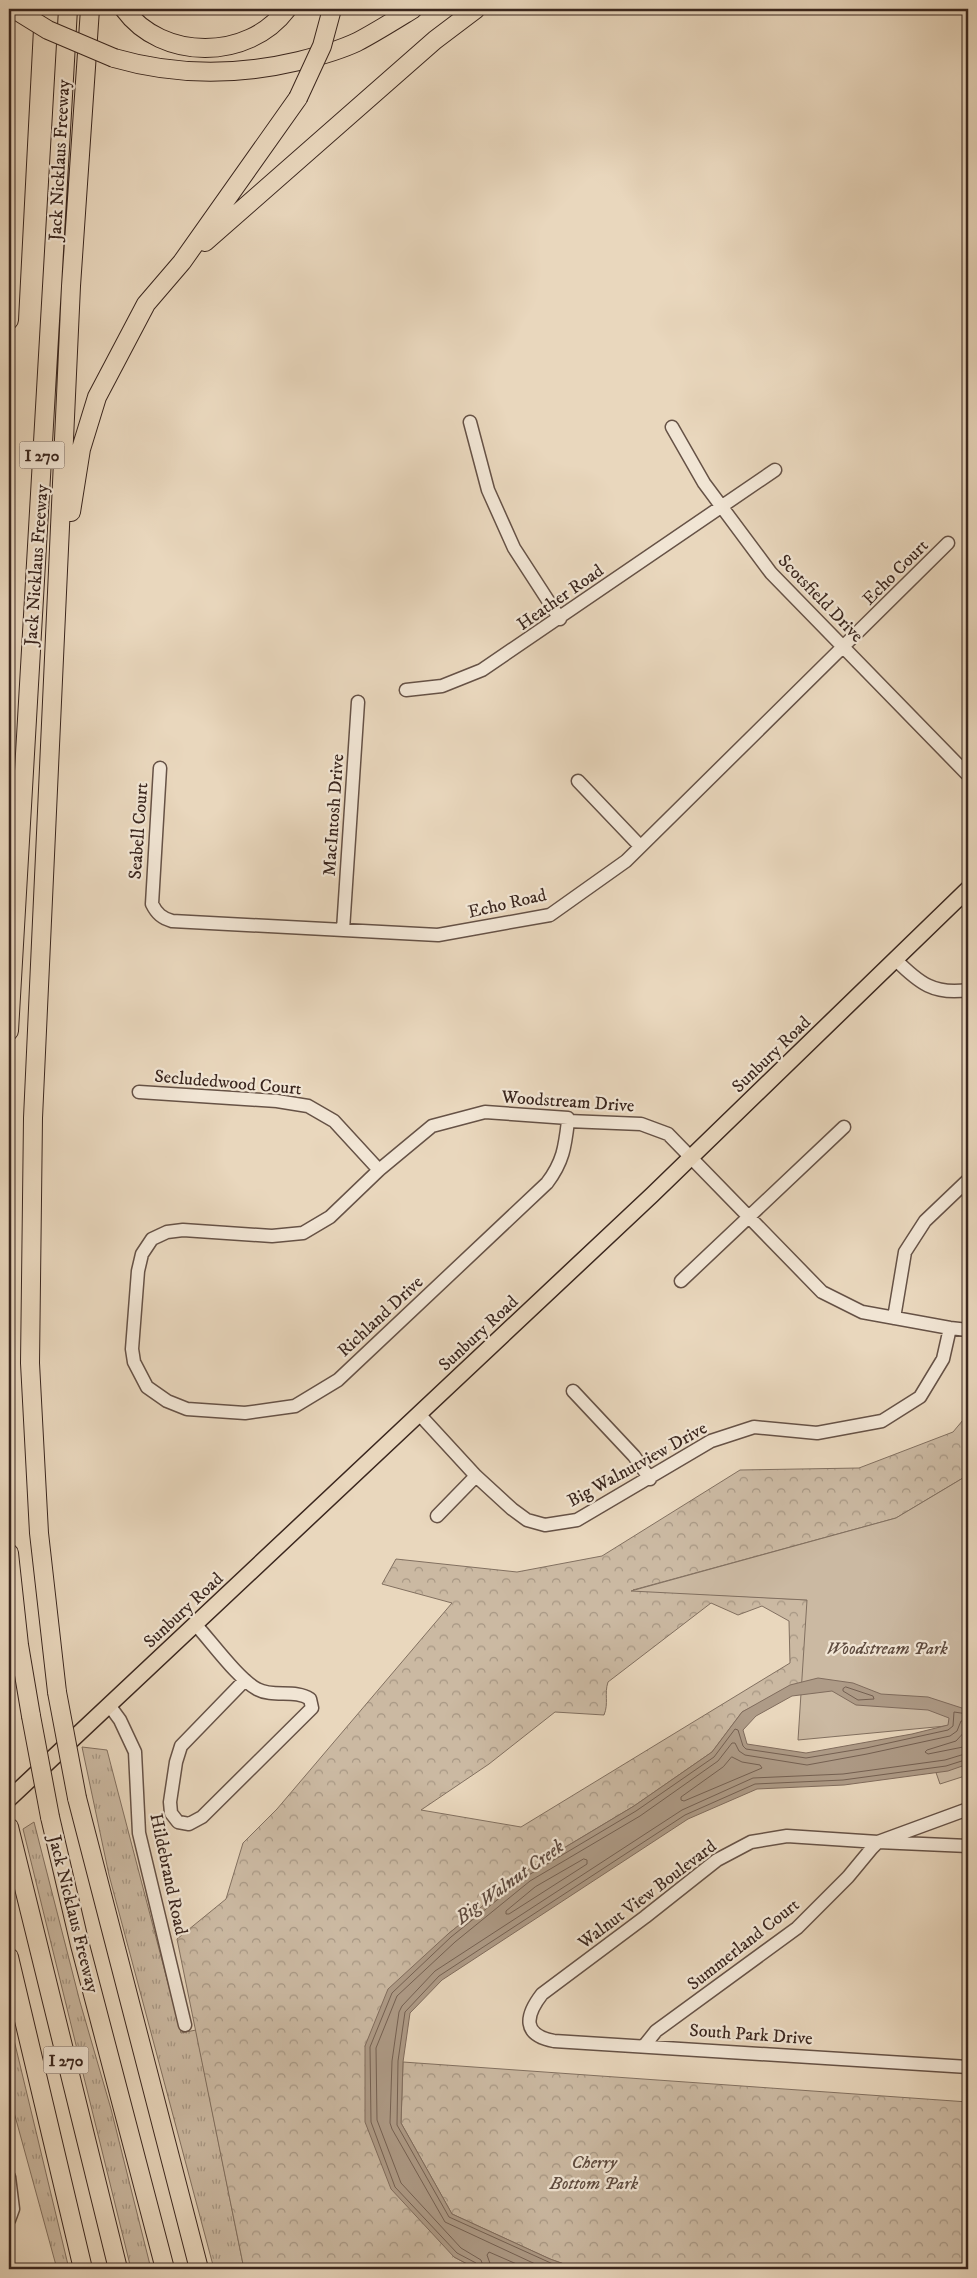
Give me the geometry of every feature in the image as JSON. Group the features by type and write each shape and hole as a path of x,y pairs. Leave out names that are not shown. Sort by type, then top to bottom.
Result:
{"highway":[{"path":"9,50 14,9 48,30 114,58 139,65 187,72 227,73 272,67 340,49 364,38 413,9"},
{"path":"9,320 25,9"},
{"name":"Jack Nicklaus Freeway","path":"9,1031 68,9"},
{"path":"90,9 71,286 33,1118 30,1363 39,1533 57,1692 77,1798 199,2269"},
{"path":"124,9 146,30 168,42 192,48 206,48 243,42 274,22 287,9"},
{"path":"52,734 72,506 81,449 98,397 146,304 182,262 298,98 322,46 332,9"},
{"path":"182,262 435,40 476,9"},
{"name":"Jack Nicklaus Freeway","path":"9,1553 19,1644 50,1817 80,1945 165,2269"},
{"name":"I 270","path":"9,1827 13,1850 118,2269"},
{"path":"9,1957 83,2269"}],"main road":[{"name":"Sunbury Road","path":"9,1799 419,1414 896,960 968,889"}],"street":[{"path":"470,422 488,490 514,548 560,618"},
{"name":"Scotsfield Drive","path":"672,426 704,483 771,573 968,775"},
{"name":"Heather Road","path":"406,690 442,686 482,670 775,470"},
{"name":"Echo Court","path":"844,647 948,543"},
{"name":"Echo Road","path":"152,896 152,904 156,912 163,918 172,921 438,936 550,914 626,861 844,647"},
{"name":"MacIntosh Drive","path":"343,930 358,702"},
{"name":"Seabell Court","path":"152,896 160,768"},
{"path":"578,781 640,846"},
{"path":"896,960 918,982 940,991 968,990"},
{"name":"Secludedwood Court","path":"139,1092 277,1101 308,1106 334,1121 379,1170"},
{"name":"Woodstream Drive","path":"152,1239 167,1232 183,1230 272,1236 303,1232 330,1217 379,1170 432,1126 485,1112 568,1118 568,1121 641,1124 668,1134 822,1292 862,1312 968,1330"},
{"name":"Richland Drive","path":"152,1239 142,1254 138,1271 132,1349 134,1362 146,1387 167,1401 187,1409 245,1413 295,1406 338,1380 547,1183 559,1167 565,1148 568,1121"},
{"path":"681,1281 844,1126"},
{"path":"894,1318 905,1252 925,1221 968,1180"},
{"name":"Big Walnutview Drive","path":"419,1414 476,1476 527,1520 545,1525 577,1520 711,1442 754,1426 817,1433 882,1421 920,1397 943,1359 950,1328"},
{"path":"573,1392 634,1456 650,1479"},
{"path":"437,1516 476,1476"},
{"path":"195,1624 245,1680 257,1690 272,1694 305,1696 310,1700 312,1708 202,1817 189,1824 178,1822 171,1813 170,1802 174,1770 181,1746 245,1680"},
{"name":"Hildebrand Road","path":"109,1705 120,1720 135,1752 139,1834 185,2025"},
{"name":"Walnut View Boulevard","path":"533,2033 529,2025 531,2008 542,1994 717,1860 751,1842 787,1836 878,1842 968,1809"},
{"path":"878,1842 968,1846"},
{"name":"Summerland Court","path":"644,2046 656,2031 798,1928 848,1877 878,1842"},
{"name":"South Park Drive","path":"533,2033 543,2039 554,2041 968,2067"},
{"path":"9,2177 13,2209 9,2220"}],"green space":[{"path":"968,1414 968,1475 896,1518 633,1590 808,1600 803,1682 742,1712 712,1752 634,1806 537,1864 448,1934 365,2046 454,2257 477,2269 244,2269 177,1939 226,1899 243,1843 277,1809 452,1603 382,1584 396,1559 517,1572 602,1556 740,1470 859,1468 953,1432","holes":["711,1603 738,1615 762,1606 789,1621 790,1663 521,1827 421,1810 489,1764 555,1712 604,1715 608,1682"]},
{"name":"Woodstream Park","path":"968,1475 968,1775 940,1784 925,1741 946,1726 798,1740 807,1600 631,1591 896,1518"},
{"path":"82,1747 107,1750 181,2033 196,2030 244,2269 214,2269 109,1875"},
{"path":"34,1822 80,2002 111,2109 151,2269 131,2269 23,1829"},
{"path":"9,2019 69,2269 57,2269 9,2094"},
{"name":"Cherry Bottom Park","path":"403,2062 968,2102 968,2269 689,2269 666,2265 654,2269 578,2269 550,2259 452,2214 401,2123"}],"water":[{"path":"818,1678 853,1683 881,1694 928,1697 968,1710 968,1764 948,1771 844,1785 757,1789 688,1819 442,1980 410,2013 403,2062 401,2123 452,2214 550,2259 578,2269 477,2269 454,2257 391,2189 365,2122 365,2046 388,1989 448,1934 524,1872 634,1806 712,1752 742,1712 790,1685","holes":["832,1691 856,1705 928,1710 949,1718 948,1725 912,1734 806,1753 747,1744 743,1730 756,1716 792,1696"]}],"water label":[{"name":"Big Walnut Creek","path":"509,1881"}]}
